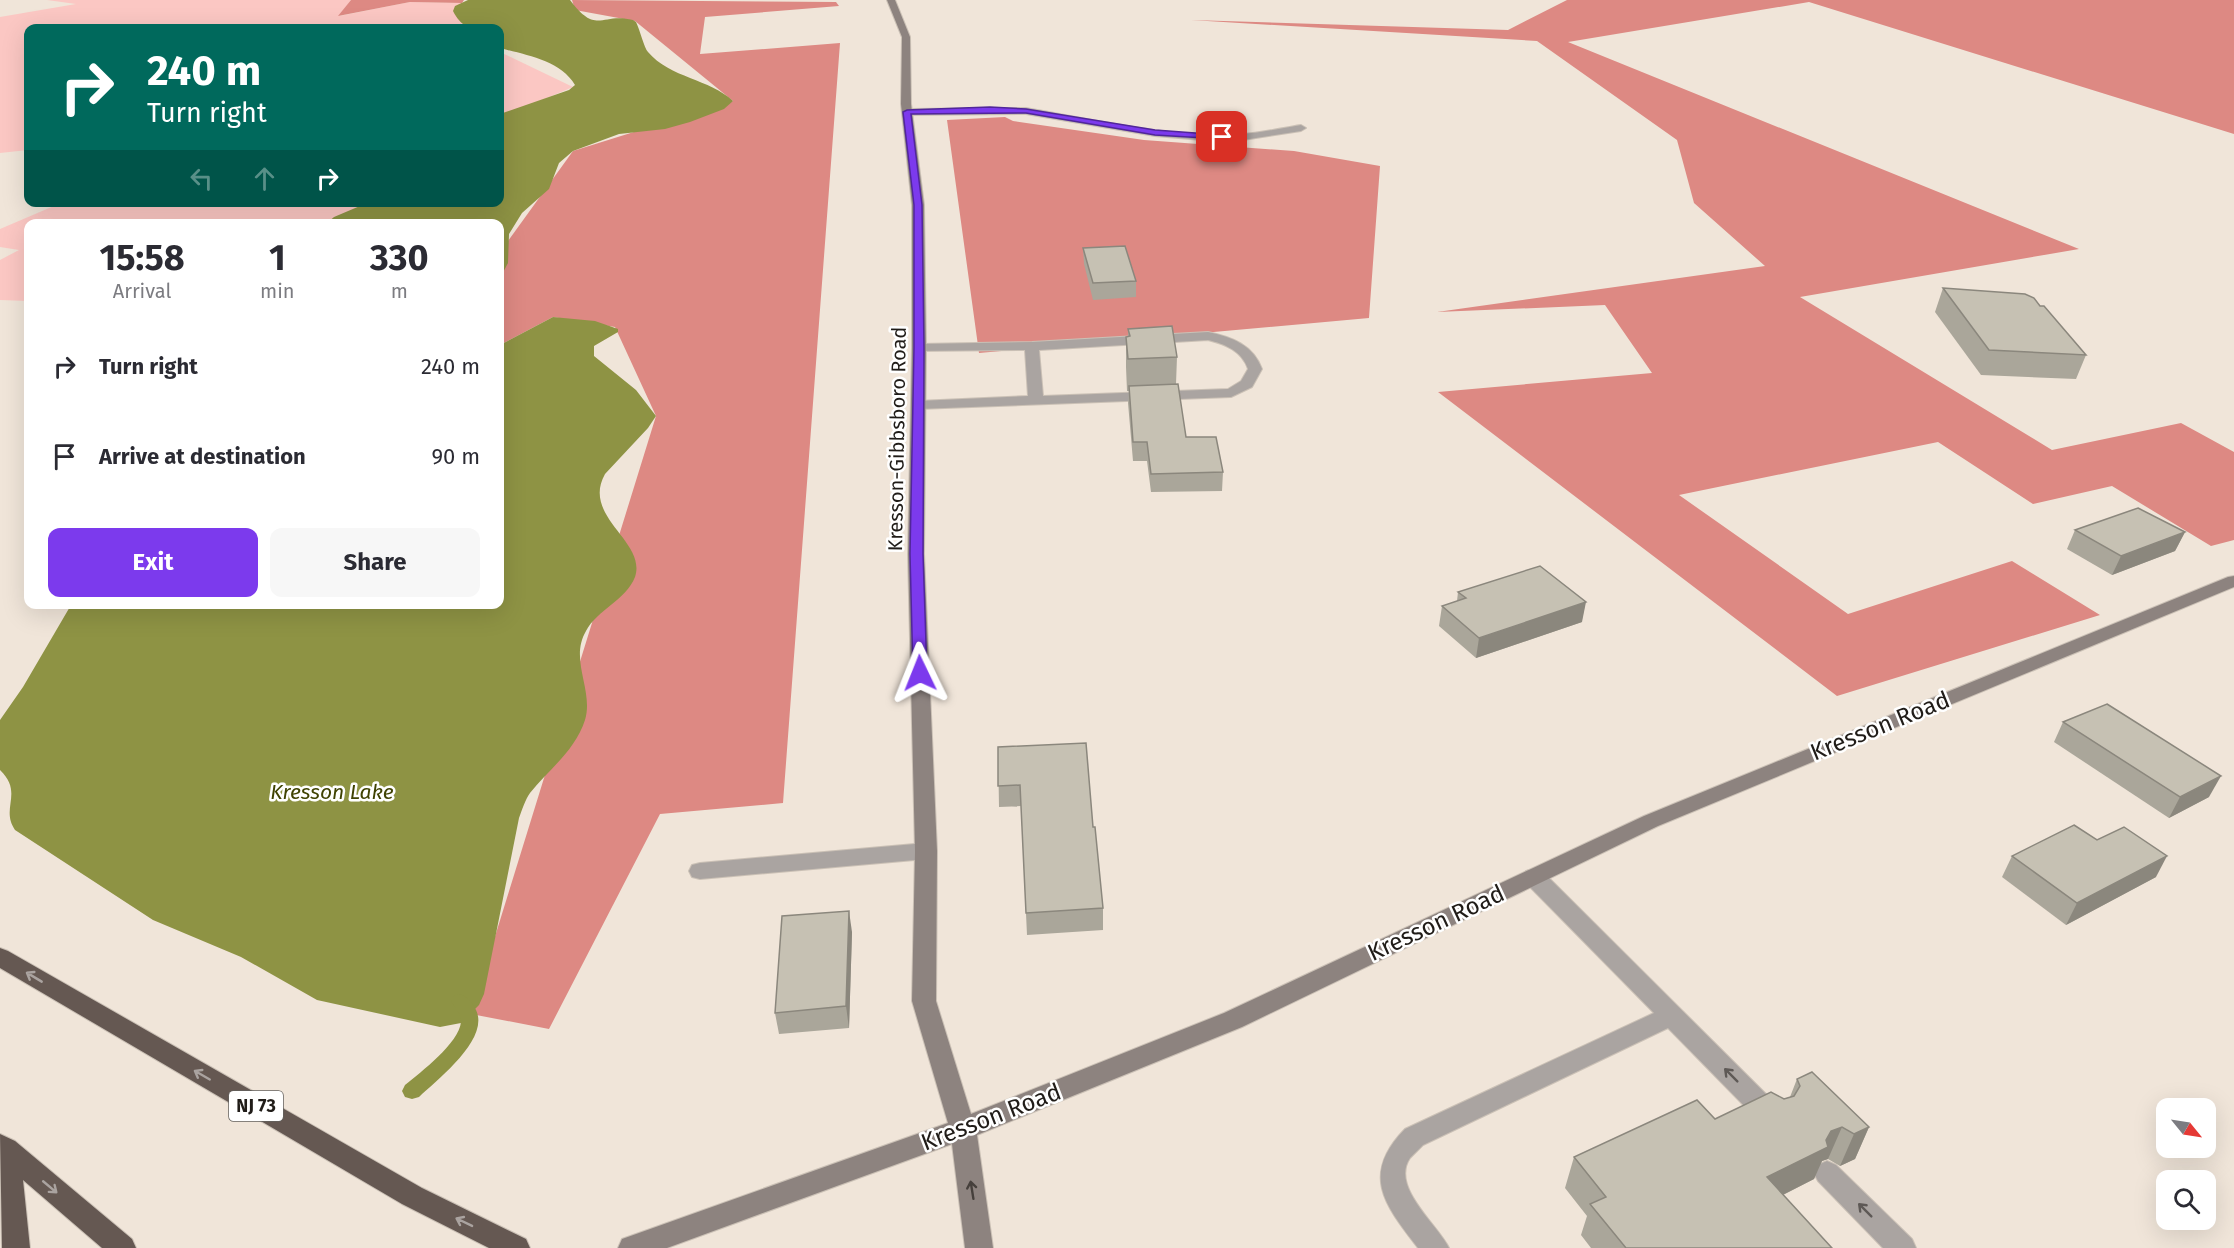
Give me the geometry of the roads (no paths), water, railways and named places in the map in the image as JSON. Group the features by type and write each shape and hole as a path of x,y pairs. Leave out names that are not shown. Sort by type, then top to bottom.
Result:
{"highway":[{"name":"NJ 73","path":"0,957 412,1196 516,1248"},
{"path":"3,1147 16,1248"},
{"path":"3,1147 122,1248"}],"street":[{"name":"Kresson-Gibbsboro Road","path":"891,0 906,37 907,112 918,205 919,348 916,554 926,851 924,1002 963,1129 979,1248"},
{"path":"907,112 1026,111 1155,133 1202,137 1243,137 1301,128"},
{"path":"918,405 1231,393 1247,384 1255,369 1250,357 1242,349 1229,342 1208,336 1032,346 919,348"},
{"path":"1032,346 1036,401"},
{"name":"Kresson Road","path":"632,1248 963,1129 1233,1020 1662,816 2234,581"},
{"path":"700,871 926,851"},
{"path":"1534,877 1772,1117"},
{"path":"1436,1248 1396,1197 1392,1185 1396,1157 1405,1144 1414,1137 1671,1016"},
{"path":"1827,1173 1902,1248"}],"water":[{"path":"468,0 570,0 579,11 593,20 622,18 633,20 636,22 646,50 657,61 667,68 713,88 733,101 724,109 690,122 665,129 619,134 573,151 559,163 549,189 522,213 509,234 508,263 504,270 504,219 332,219 358,207 504,207 504,113 569,90 575,85 551,64 504,49 504,24 464,24 453,11 455,6"},
{"name":"Kresson Lake","path":"553,317 595,321 618,329 618,332 594,346 594,356 636,390 656,416 648,428 605,474 600,489 601,503 607,516 632,552 636,564 635,577 625,592 591,624 581,642 581,664 587,698 585,720 575,741 530,793 524,805 519,818 484,994 479,1005 461,1023 440,1027 317,1000 241,957 153,920 15,830 10,815 10,786 0,770 0,720 23,687 69,609 504,609 504,343"}],"waterway":[{"path":"412,1091 447,1059 463,1040 470,1022 466,1008 460,1001"}]}
